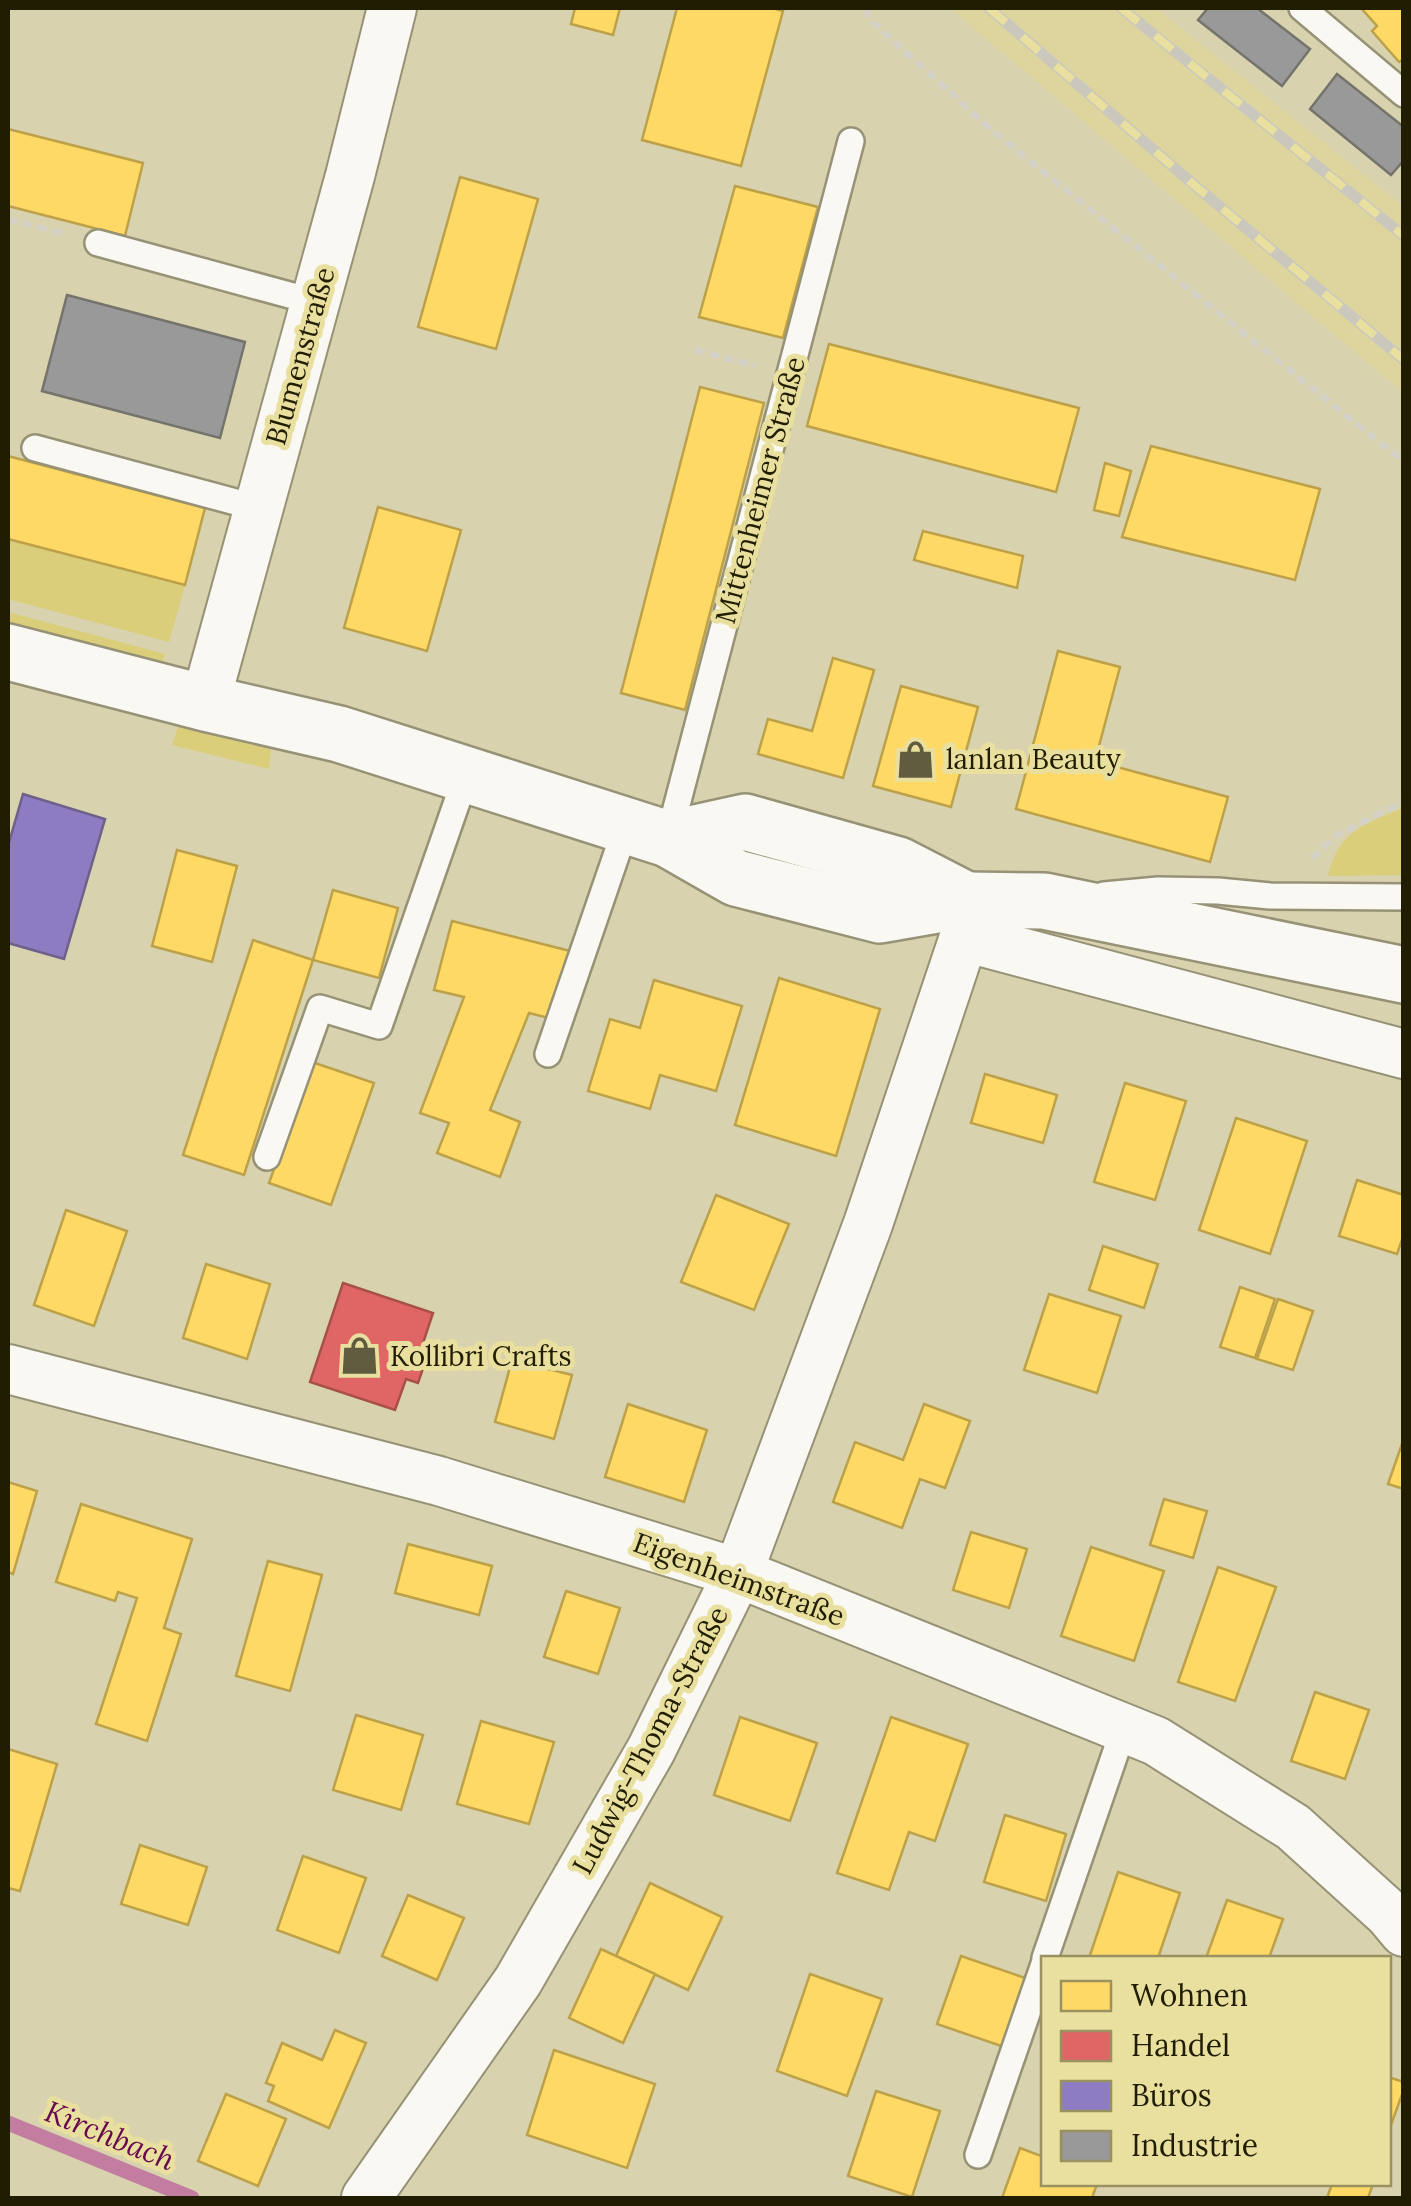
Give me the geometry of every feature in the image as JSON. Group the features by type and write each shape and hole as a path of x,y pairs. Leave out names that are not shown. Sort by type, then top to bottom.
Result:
{"main road":[{"path":"8,652 339,734 647,833 745,822 898,865 965,918 1044,902 1404,976"}],"street":[{"name":"Blumenstraße","path":"205,703 350,176 392,8"},
{"path":"965,918 1404,1054"},
{"name":"Ludwig-Thoma-Straße","path":"366,2198 518,1982 651,1750 738,1572 868,1224 965,918"},
{"name":"Eigenheimstraße","path":"8,1369 439,1481 738,1572 1156,1741 1293,1827 1404,1932"}],"lane":[{"path":"1302,8 1404,94"},
{"name":"Mittenheimer Straße","path":"548,1054 647,833 790,375 851,140"},
{"path":"98,243 315,302"},
{"path":"35,448 258,508"},
{"path":"267,1157 320,1008 379,1026 466,776"},
{"path":"1044,902 1158,890 1404,897"},
{"path":"1046,1956 1124,1728"},
{"path":"978,2156 1041,1970"}],"path":[{"path":"866,8 869,19 994,132 1404,462"},
{"path":"8,219 98,243"},
{"path":"695,350 790,375"},
{"path":"1301,868 1336,836 1404,801"}],"shaded area":[{"path":"950,8 1156,8 1403,206 1403,393"},
{"path":"8,539 185,585 169,642 8,599"},
{"path":"8,612 165,654 162,664 8,623"},
{"path":"180,721 261,737 271,750 269,769 172,745"},
{"path":"1403,808 1403,875 1328,876 1346,839 1365,825"}],"building: Wohnen":[{"path":"575,8 620,8 613,35 571,24"},
{"path":"677,8 783,11 741,166 642,140"},
{"path":"1361,8 1404,8 1404,59 1399,62 1372,31 1377,26"},
{"path":"8,129 143,163 125,236 8,206"},
{"path":"460,177 538,199 496,349 418,327"},
{"path":"735,186 818,207 783,338 699,317"},
{"path":"829,344 1079,408 1056,492 807,426"},
{"path":"700,387 764,403 685,710 621,693"},
{"path":"1151,446 1320,489 1295,580 1122,537"},
{"path":"8,456 205,508 185,585 8,539"},
{"path":"1105,463 1131,471 1119,516 1094,510"},
{"path":"378,507 461,530 427,651 344,628"},
{"path":"923,531 1023,556 1017,588 914,560"},
{"path":"1058,651 1120,667 1095,761 1228,797 1210,862 1016,809"},
{"path":"833,658 874,670 843,778 758,754 768,719 812,731"},
{"path":"901,686 978,707 951,807 873,786"},
{"path":"177,850 237,866 212,962 152,946"},
{"path":"333,890 398,908 379,978 313,960"},
{"path":"452,921 570,951 553,1019 529,1013 490,1110 520,1122 500,1177 437,1153 449,1123 420,1113 464,997 434,990"},
{"path":"253,940 313,960 244,1175 183,1155"},
{"path":"779,978 880,1009 836,1156 735,1125"},
{"path":"654,980 742,1006 716,1091 660,1075 650,1109 588,1091 610,1019 640,1028"},
{"path":"312,1062 374,1083 331,1205 269,1183"},
{"path":"985,1074 1057,1095 1043,1143 971,1123"},
{"path":"1125,1083 1186,1101 1155,1200 1094,1182"},
{"path":"1236,1118 1307,1141 1270,1254 1199,1230"},
{"path":"1357,1180 1404,1195 1404,1234 1397,1254 1339,1236"},
{"path":"716,1195 789,1224 754,1310 681,1282"},
{"path":"66,1210 127,1231 94,1326 34,1305"},
{"path":"1103,1246 1158,1264 1144,1308 1089,1290"},
{"path":"206,1264 270,1284 247,1359 183,1338"},
{"path":"1240,1287 1275,1299 1255,1358 1220,1347"},
{"path":"1049,1294 1121,1316 1097,1393 1024,1370"},
{"path":"1278,1299 1313,1311 1293,1370 1257,1359"},
{"path":"512,1360 572,1375 554,1439 495,1422"},
{"path":"628,1404 707,1430 684,1502 605,1477"},
{"path":"924,1404 970,1421 945,1488 920,1479 902,1528 833,1502 855,1442 903,1460"},
{"path":"1404,1438 1404,1489 1388,1484"},
{"path":"8,1482 37,1491 13,1574 8,1572"},
{"path":"1164,1499 1207,1511 1193,1558 1150,1545"},
{"path":"81,1504 192,1539 164,1628 181,1634 147,1741 96,1724 137,1598 118,1592 115,1601 56,1582"},
{"path":"971,1532 1027,1549 1009,1608 953,1590"},
{"path":"408,1544 492,1566 479,1615 395,1593"},
{"path":"1091,1547 1164,1571 1134,1661 1061,1636"},
{"path":"268,1561 322,1575 290,1691 236,1676"},
{"path":"1218,1567 1276,1587 1235,1701 1178,1682"},
{"path":"566,1591 620,1608 598,1674 544,1657"},
{"path":"1315,1692 1369,1710 1345,1779 1291,1761"},
{"path":"356,1715 423,1735 401,1810 333,1790"},
{"path":"740,1717 817,1743 790,1821 714,1795"},
{"path":"891,1717 968,1744 935,1841 909,1832 889,1890 837,1873"},
{"path":"481,1721 554,1742 529,1824 457,1804"},
{"path":"8,1749 57,1764 20,1891 8,1888"},
{"path":"1005,1815 1066,1834 1046,1901 984,1882"},
{"path":"140,1845 207,1867 188,1925 121,1904"},
{"path":"303,1856 366,1878 339,1953 277,1930"},
{"path":"1118,1872 1180,1893 1159,1956 1090,1956"},
{"path":"650,1883 722,1917 688,1990 616,1956"},
{"path":"408,1895 464,1918 437,1980 382,1956"},
{"path":"1227,1900 1283,1919 1270,1956 1207,1956"},
{"path":"601,1949 655,1974 623,2043 569,2018"},
{"path":"961,1956 1031,1980 1007,2048 937,2024"},
{"path":"810,1974 882,1999 847,2096 777,2071"},
{"path":"335,2030 366,2043 329,2128 268,2101 274,2086 266,2083 282,2043 322,2060"},
{"path":"554,2050 655,2084 627,2168 527,2135"},
{"path":"1391,2078 1404,2082 1391,2125"},
{"path":"876,2091 940,2111 912,2197 848,2176"},
{"path":"226,2094 286,2119 258,2186 198,2161"},
{"path":"1020,2148 1041,2156 1041,2186 1096,2186 1092,2198 1002,2198"},
{"path":"1331,2186 1372,2186 1368,2198 1327,2198"}],"building: Handel":[{"path":"343,1283 433,1313 423,1343 431,1345 418,1383 406,1379 395,1410 310,1382"}],"building: Büros":[{"path":"23,794 105,819 64,959 8,943 8,846"}],"building: Industrie":[{"path":"1208,8 1257,8 1310,49 1282,86 1198,20"},
{"path":"1337,74 1404,127 1404,160 1391,175 1310,109"},
{"path":"67,295 245,342 220,438 42,391"}],"waterway":[{"name":"Kirchbach","path":"8,2123 192,2198"}],"railway":[{"path":"989,8 1404,360"},
{"path":"1121,8 1404,236"}],"place":[{"name":"lanlan Beauty","path":"916,759"},
{"name":"Kollibri Crafts","path":"360,1356"}]}
